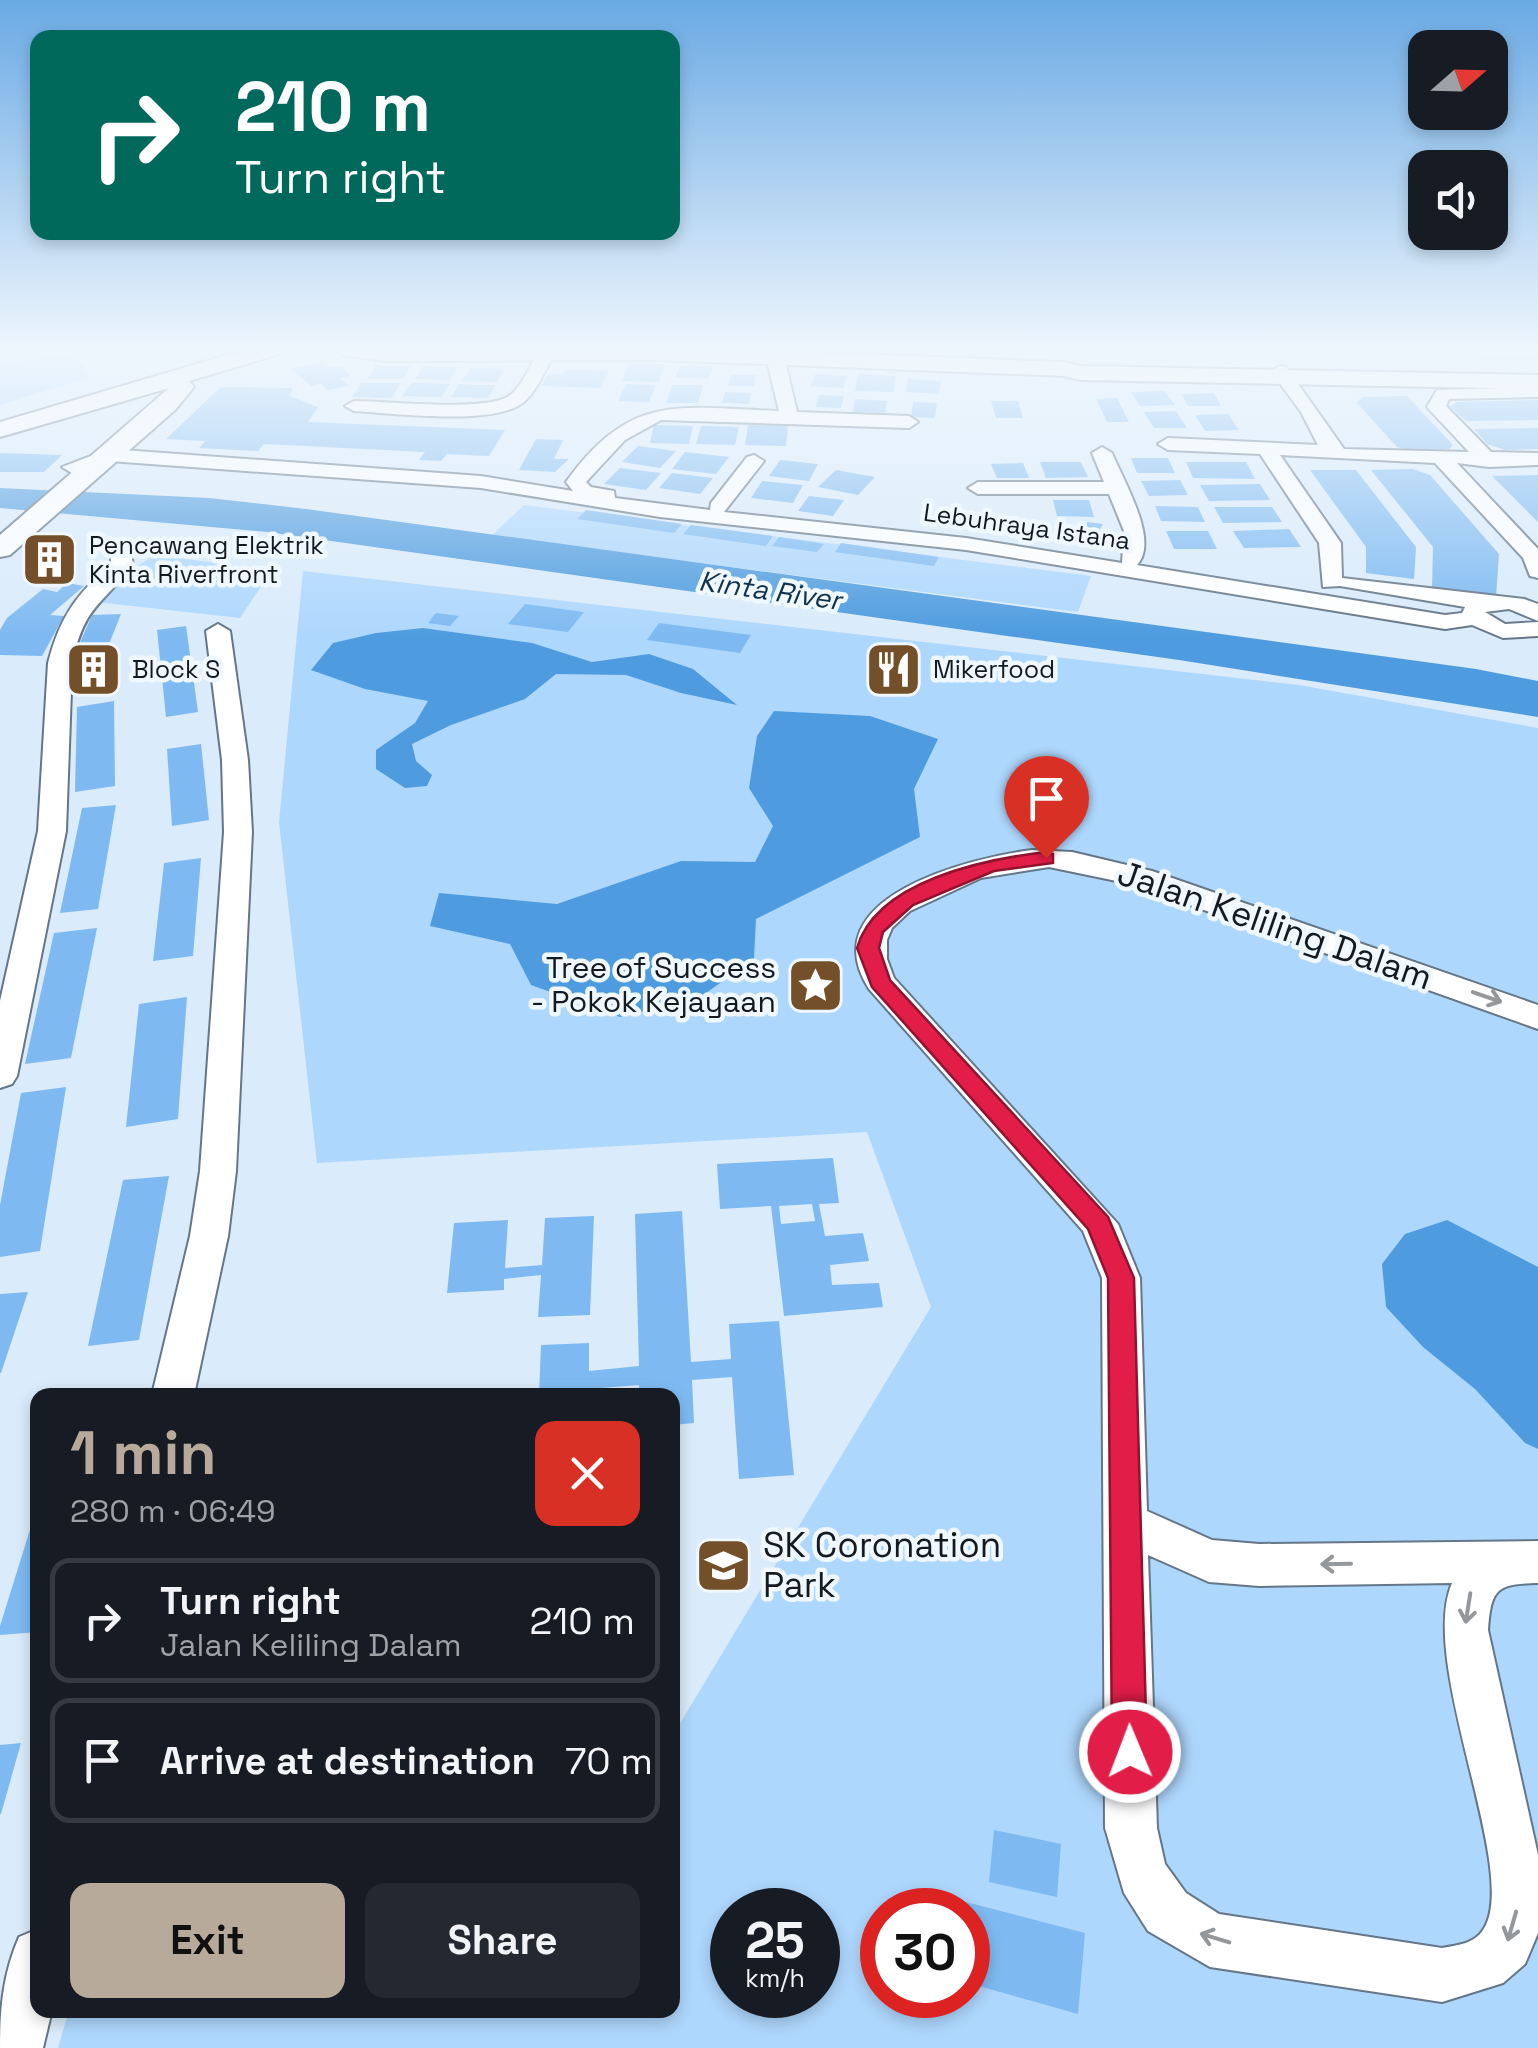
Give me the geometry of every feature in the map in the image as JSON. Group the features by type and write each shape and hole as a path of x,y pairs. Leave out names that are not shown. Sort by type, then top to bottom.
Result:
{"main road":[{"path":"90,461 100,444"},
{"path":"6,536 106,444"}],"street":[{"path":"612,444 578,478 576,486 592,494 936,531 1286,585 1331,582 1538,614"},
{"path":"1168,444 1268,452 1334,452 1354,458 1538,460"},
{"path":"1328,444 1334,452"},
{"path":"1473,444 1489,460"},
{"path":"1268,452 1330,543 1331,582"},
{"path":"1102,453 1137,539 1131,560"},
{"path":"166,459 193,467 246,473"},
{"name":"Lebuhraya Istana","path":"90,461 166,459 461,480 660,511"},
{"path":"718,507 754,460"},
{"path":"1443,460 1528,541 1538,570"},
{"name":"Lebuhraya Istana","path":"90,461 531,496 966,544 1445,622 1488,608"},
{"path":"461,480 531,496"},
{"path":"978,488 1117,488"},
{"path":"1488,608 1520,596 1528,541"},
{"path":"0,1076 52,831 60,663 66,638 83,602 122,564 122,552 116,547"},
{"path":"1488,608 1502,631"},
{"name":"Lebuhraya Istana","path":"1383,611 1452,628 1538,629"},
{"path":"175,1388 209,1236 218,1172 238,832 235,760 218,630"},
{"name":"Jalan Keliling Dalam","path":"1521,1562 1478,1576 1466,1600 1465,1630 1516,1873 1516,1912 1504,1952 1480,1969 1442,1975 1210,1940 1167,1912 1142,1875 1131,1828 1121,1278 1099,1224 880,982 868,948 873,930 906,901 990,865 1018,859 1076,861 1160,885 1511,1005 1538,1018"},
{"path":"1127,1522 1209,1562 1521,1562"},
{"path":"16,2048 30,1989"}],"shaded area":[{"path":"524,505 1091,576 1078,612 491,536"},
{"path":"154,555 272,570 240,618 87,601"},
{"path":"303,571 1299,685 1538,728 1538,2048 58,2048 67,2018 680,2018 680,1723 931,1307 867,1132 317,1163 279,822"}],"water":[{"name":"Kinta River","path":"0,488 209,498 306,509 1476,669 1538,681 1538,717 1179,660 267,532 0,508"},
{"path":"423,628 532,643 592,662 649,654 693,669 737,705 681,693 626,675 556,674 525,699 451,725 412,744 416,761 432,775 427,786 405,788 376,769 376,750 415,723 428,701 365,689 311,670 333,643"},
{"path":"774,711 870,716 938,739 914,789 920,837 756,919 754,959 699,998 620,1017 531,985 510,944 430,926 439,893 557,904 681,861 755,862 773,826 749,788 757,736"},
{"path":"1447,1220 1538,1267 1538,1449 1525,1443 1475,1389 1423,1347 1386,1307 1382,1264 1405,1234"}],"building":[{"path":"203,444 497,444 489,456 447,454 441,461 419,460 425,452 264,444 258,451 199,448"},
{"path":"533,444 561,444 554,459 569,459 555,472 519,470"},
{"path":"745,444 786,444 786,446"},
{"path":"1394,444 1453,445 1449,449 1410,451"},
{"path":"1487,444 1538,444 1538,449 1505,450"},
{"path":"638,446 676,451 660,468 622,462"},
{"path":"685,452 729,457 716,474 672,469"},
{"path":"0,453 62,455 44,472 0,472"},
{"path":"1131,458 1168,458 1175,473 1137,473"},
{"path":"780,460 818,464 809,481 769,476"},
{"path":"1040,462 1081,462 1088,477 1046,478"},
{"path":"1186,462 1246,462 1255,479 1193,478"},
{"path":"1023,463 1029,478 997,478 991,464"},
{"path":"620,468 661,473 646,490 604,484"},
{"path":"1413,469 1430,475 1499,554 1496,597 1432,589 1433,547 1371,470"},
{"path":"836,470 875,477 858,495 818,487"},
{"path":"1310,470 1356,470 1416,547 1414,579 1366,573 1366,547"},
{"path":"672,473 713,478 700,494 659,488"},
{"path":"1538,475 1538,522 1492,476"},
{"path":"1180,480 1188,495 1149,496 1141,481"},
{"path":"762,481 803,485 793,503 751,498"},
{"path":"1260,484 1270,500 1209,501 1200,485"},
{"path":"809,496 844,500 833,516 798,511"},
{"path":"1053,500 1089,500 1094,517 1057,516"},
{"path":"1155,506 1198,507 1205,522 1161,521"},
{"path":"1214,507 1272,507 1282,522 1223,523"},
{"path":"586,510 682,524 674,533 577,519"},
{"path":"1087,522 1103,524 1092,544 1076,541"},
{"path":"691,525 773,536 766,546 683,534"},
{"path":"1289,529 1301,547 1244,548 1233,531"},
{"path":"1166,531 1208,531 1217,549 1174,549"},
{"path":"779,537 824,544 817,552 772,546"},
{"path":"841,543 939,557 934,566 835,552"},
{"name":"Pencawang Elektrik Kinta Riverfront","path":"43,553 68,555 58,564 33,562"},
{"path":"67,583 84,586 50,615 64,616 42,656 0,655 0,630 7,618 43,589 57,592"},
{"path":"525,604 584,612 568,632 508,624"},
{"path":"436,613 459,616 450,626 428,623"},
{"name":"Block S","path":"121,614 107,649 110,686 78,691 76,652 92,615"},
{"path":"659,623 751,635 740,653 647,640"},
{"path":"186,626 198,712 166,717 157,630"},
{"path":"114,701 115,786 75,792 77,707"},
{"path":"201,744 209,820 172,826 167,749"},
{"path":"116,805 98,909 60,913 82,808"},
{"path":"201,858 193,956 153,961 164,863"},
{"path":"97,928 71,1058 25,1064 54,933"},
{"path":"187,997 178,1119 126,1127 139,1004"},
{"path":"66,1087 40,1251 0,1257 0,1205 21,1093"},
{"path":"833,1158 839,1203 819,1204 825,1236 863,1233 869,1261 830,1265 832,1285 879,1283 883,1307 784,1316 771,1206 720,1209 717,1164","holes":["812,1204 815,1221 781,1224 779,1206"]},
{"path":"169,1176 139,1340 88,1346 123,1180"},
{"path":"682,1211 691,1362 731,1359 729,1324 779,1321 794,1475 739,1479 732,1377 692,1380 694,1423 680,1424 680,1388 639,1385 539,1388 541,1345 589,1343 589,1371 639,1366 635,1214"},
{"path":"594,1216 590,1315 538,1317 541,1275 504,1279 504,1290 447,1293 454,1223 508,1220 505,1268 542,1265 545,1218"},
{"path":"28,1292 1,1373 0,1373 0,1294"},
{"path":"30,1530 30,1633 0,1635"},
{"path":"21,1743 1,1814 0,1814 0,1745"},
{"path":"994,1830 1061,1844 1057,1897 989,1882"},
{"path":"990,1908 1085,1933 1078,2014 990,1989"}],"place":[{"name":"Pencawang Elektrik Kinta Riverfront","path":"50,559"},
{"name":"Block S","path":"93,669"},
{"name":"Mikerfood","path":"894,669"},
{"name":"Tree of Success - Pokok Kejayaan","path":"815,985"},
{"name":"SK Coronation Park","path":"724,1565"}],"route":[{"path":"1046,858 990,865 906,901 873,930 868,948 880,982 1099,1224 1121,1278 1130,1752"}]}
